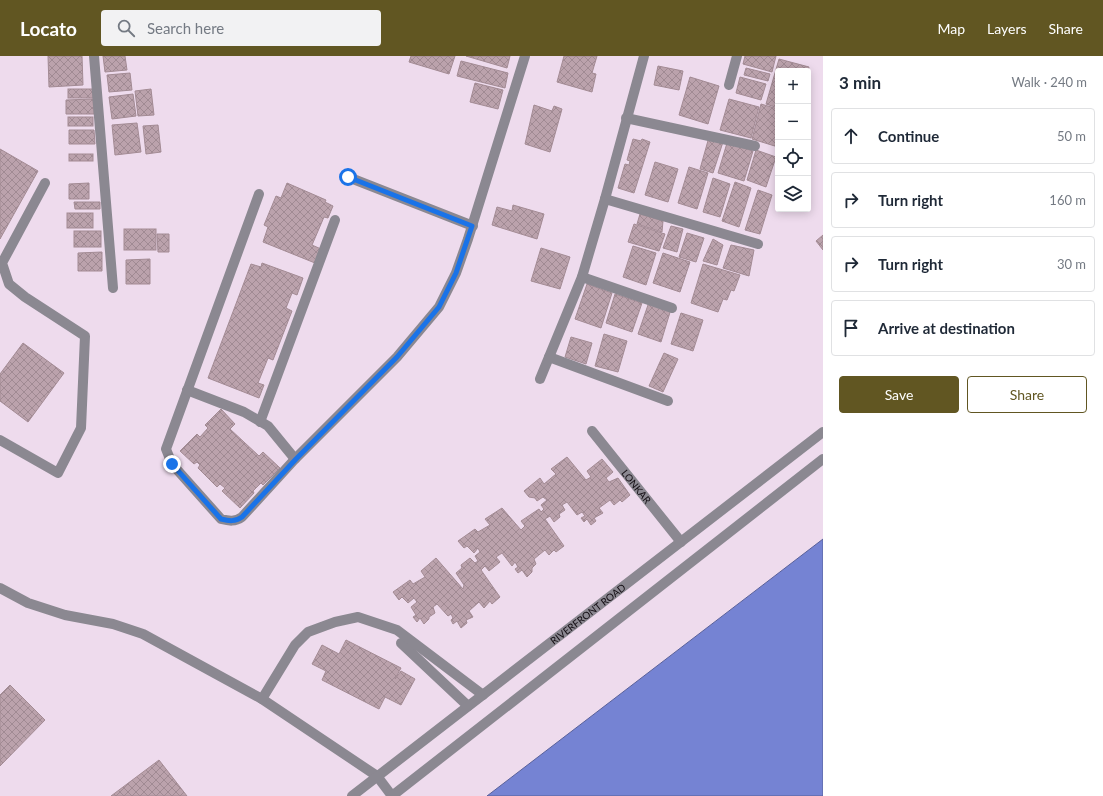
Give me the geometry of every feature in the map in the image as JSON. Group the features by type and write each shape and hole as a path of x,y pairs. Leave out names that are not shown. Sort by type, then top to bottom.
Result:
{"street":[{"path":"94,56 113,288"},
{"path":"259,194 166,449 172,464 221,519 229,521 237,520 242,517 296,459 397,357 439,307 456,273 525,56"},
{"path":"540,379 582,277 644,56"},
{"path":"729,85 737,56"},
{"path":"626,118 755,146"},
{"path":"348,177 472,226"},
{"path":"0,441 58,472 81,428 85,336 25,297 9,284 2,263 44,183"},
{"path":"605,199 758,244"},
{"path":"260,422 335,220"},
{"path":"582,277 672,308"},
{"path":"549,357 668,401"},
{"path":"187,390 244,412 268,426 296,459"},
{"name":"LONKAR","path":"592,431 681,542"},
{"name":"RIVERFRONT ROAD","path":"352,796 823,432"},
{"path":"0,588 28,603 57,612 113,624 143,634 262,699 377,776 392,796 823,459"},
{"path":"262,699 295,645 308,632 335,622 358,617 397,630 483,694"},
{"path":"401,643 468,706"}],"water":[{"path":"823,539 823,796 487,796"}],"building":[{"path":"48,56 82,56 83,85 49,87"},
{"path":"103,56 125,56 127,70 105,72"},
{"path":"411,56 455,56 449,74 409,62"},
{"path":"466,56 510,56 507,68"},
{"path":"564,56 597,56 592,73 596,74 592,92 557,82"},
{"path":"745,56 776,56 772,72 743,64"},
{"path":"779,59 809,67 809,68 776,68"},
{"path":"461,61 508,73 505,88 457,76"},
{"path":"658,66 683,71 679,90 654,85"},
{"path":"746,68 770,74 768,81 744,75"},
{"path":"130,73 132,90 109,92 107,75"},
{"path":"775,73 775,107 766,104"},
{"path":"690,77 719,86 708,124 679,115"},
{"path":"740,77 766,84 761,100 736,93"},
{"path":"475,83 503,90 498,109 470,102"},
{"path":"68,89 93,89 93,98 68,98"},
{"path":"151,89 154,115 138,116 135,91"},
{"path":"133,94 136,116 112,119 109,97"},
{"path":"93,99 94,114 66,114 66,100"},
{"path":"729,99 759,107 751,138 720,130"},
{"path":"761,104 775,108 775,146 752,139"},
{"path":"534,105 552,111 554,106 562,109 550,152 525,144"},
{"path":"68,117 93,117 93,126 68,126"},
{"path":"137,123 141,152 115,155 112,125"},
{"path":"158,125 161,152 146,154 143,126"},
{"path":"69,130 94,130 95,144 69,144"},
{"path":"709,137 723,142 713,173 700,169"},
{"path":"633,139 641,141 642,139 650,142 634,193 618,188 625,164 629,165 630,161 627,160"},
{"path":"727,143 753,151 744,181 718,173"},
{"path":"0,149 38,171 0,239"},
{"path":"756,150 775,157 766,187 747,180"},
{"path":"69,154 93,154 93,161 69,161"},
{"path":"655,162 678,169 668,202 645,195"},
{"path":"689,167 708,173 697,209 678,203"},
{"path":"713,178 730,184 720,217 703,212"},
{"path":"735,182 751,188 739,227 722,221"},
{"path":"89,183 89,199 69,199 69,184"},
{"path":"287,183 326,200 325,202 333,206 328,218 324,217 312,245 321,249 315,263 263,242 268,227 264,225 276,196 281,198"},
{"path":"758,190 772,195 760,234 745,230"},
{"path":"74,202 100,202 100,209 75,209"},
{"path":"513,205 544,214 537,239 492,225 497,207 512,211"},
{"path":"67,213 93,213 93,228 67,228"},
{"path":"640,214 663,221 662,232 637,224"},
{"path":"634,224 665,234 659,251 628,242"},
{"path":"671,226 683,229 677,252 663,248"},
{"path":"124,229 156,229 156,250 124,250"},
{"path":"74,231 101,231 101,247 74,247"},
{"path":"687,233 704,238 696,262 679,257"},
{"path":"157,234 169,234 169,252 158,252"},
{"path":"823,235 823,250 816,241"},
{"path":"713,239 723,245 717,265 703,261"},
{"path":"731,245 754,250 749,276 723,268"},
{"path":"633,246 656,253 646,285 623,277"},
{"path":"541,248 570,257 560,289 531,281"},
{"path":"102,252 102,271 78,271 78,253"},
{"path":"663,253 690,262 680,292 653,283"},
{"path":"150,259 150,284 126,284 126,260"},
{"path":"262,263 303,278 297,295 292,293 286,308 292,311 273,360 268,358 258,383 264,385 259,398 208,378 251,264 261,267"},
{"path":"703,264 740,275 734,291 731,290 727,300 723,299 718,312 691,303"},
{"path":"587,284 612,293 601,328 575,319"},
{"path":"615,294 642,303 632,332 606,323"},
{"path":"649,302 671,309 661,342 638,334"},
{"path":"681,313 703,320 693,351 671,344"},
{"path":"604,334 627,341 618,372 595,366"},
{"path":"571,337 592,343 586,364 565,357"},
{"path":"23,343 64,373 28,422 0,401 0,374"},
{"path":"664,353 678,359 663,392 649,386"},
{"path":"221,409 235,424 230,429 259,456 263,452 280,468 263,485 261,483 253,491 254,493 240,508 222,491 225,488 220,484 217,487 198,468 200,465 197,462 194,464 180,451 197,434 200,437 208,428 205,425"},
{"path":"567,457 586,480 591,477 587,471 602,459 613,472 606,478 609,482 618,478 630,495 622,502 620,500 614,505 610,500 599,508 603,513 594,518 596,521 591,525 587,519 584,522 581,518 585,516 582,512 577,515 567,502 562,505 565,510 559,514 560,517 554,522 550,516 545,519 564,546 556,552 554,550 549,555 545,550 534,559 536,564 532,568 532,572 527,577 522,570 518,573 515,569 518,567 515,562 512,566 502,553 496,557 500,562 489,571 485,566 481,570 500,597 492,604 490,601 484,608 479,602 469,611 473,617 466,620 467,623 461,628 457,621 453,624 451,614 448,616 437,604 433,607 435,613 429,617 424,624 420,618 417,622 413,617 416,615 411,607 417,602 414,598 408,603 402,597 399,600 393,592 410,580 413,584 425,577 421,571 436,558 463,589 464,585 456,573 462,568 461,565 470,558 475,563 478,561 475,556 480,552 478,548 474,553 467,546 464,548 458,541 475,529 478,532 490,525 485,519 502,508 521,530 525,526 521,521 539,509 541,512 544,509 541,505 547,500 543,497 537,501 535,498 529,497 524,491 540,478 544,484 556,474 551,469"},
{"path":"346,640 401,668 395,679 401,671 415,679 401,705 385,697 379,709 322,680 326,671 312,664 322,645 339,654"},
{"path":"10,685 45,720 0,766 0,695"},
{"path":"159,760 187,796 111,796"}],"route":[{"path":"172,464 221,519 229,521 237,520 242,517 296,459 397,357 439,307 456,273 472,226 348,177"}]}
